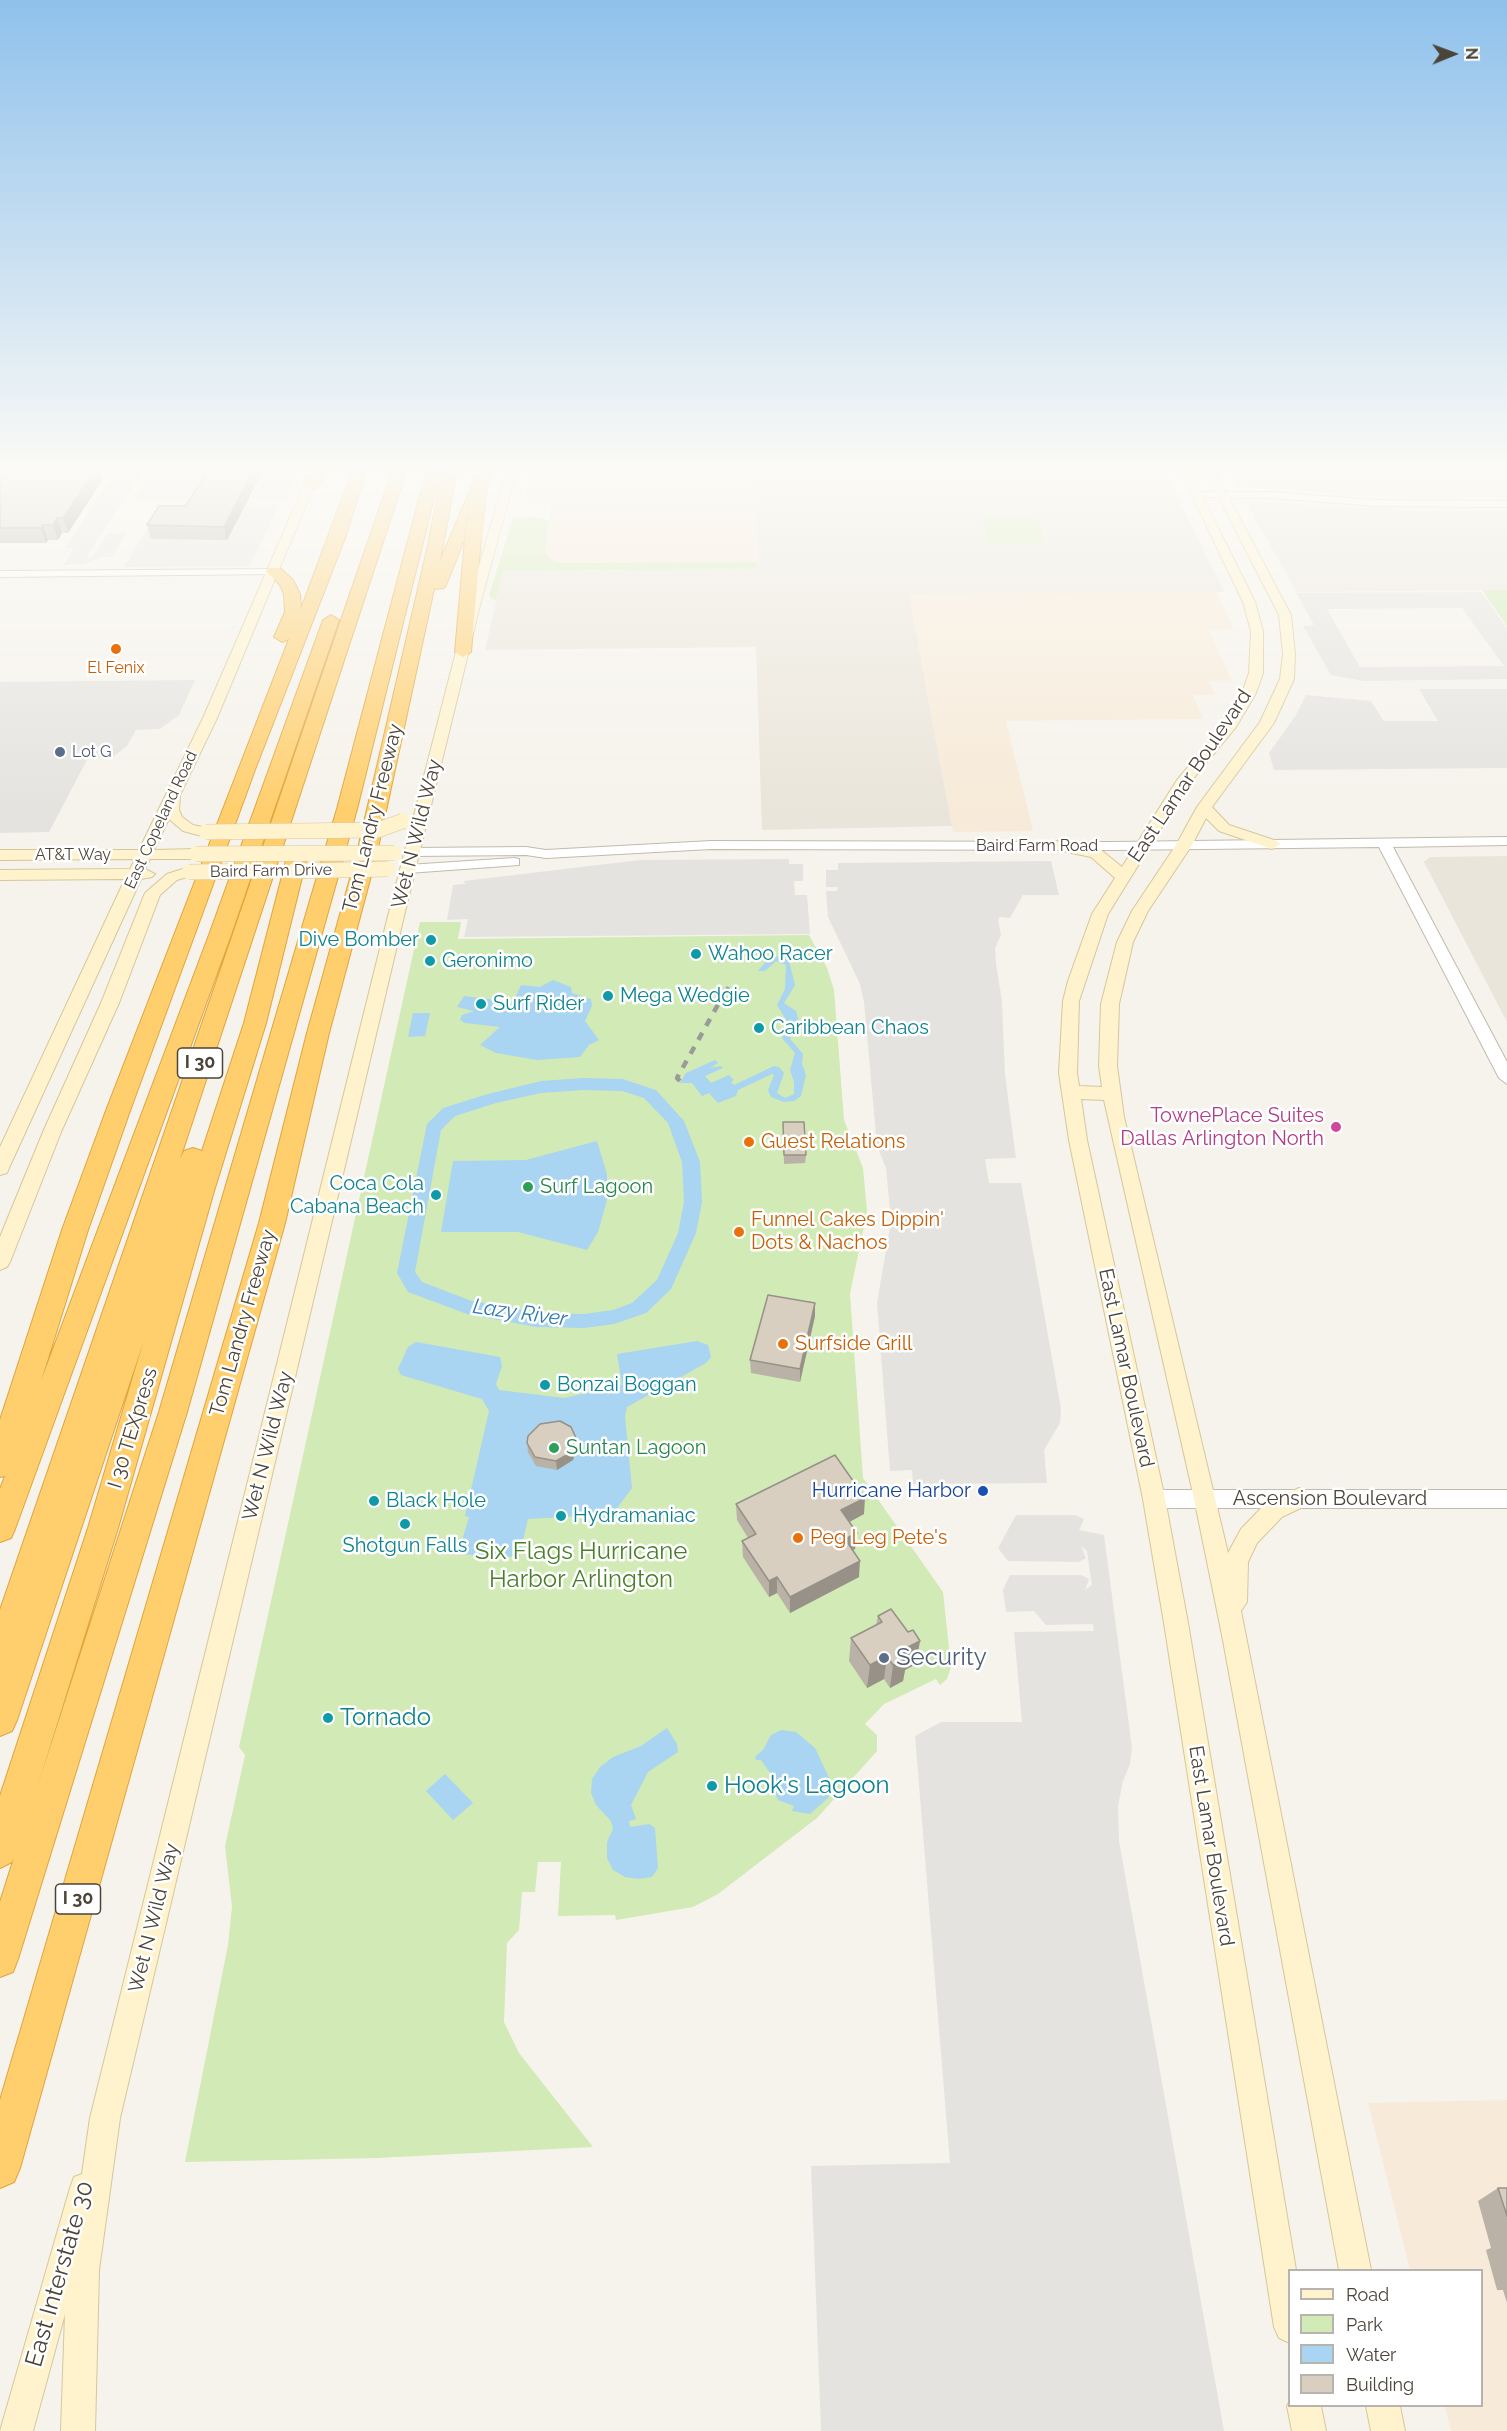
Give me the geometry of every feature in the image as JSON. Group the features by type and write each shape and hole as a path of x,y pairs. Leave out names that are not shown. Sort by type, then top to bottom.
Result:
{"highway":[{"path":"247,766 256,716 267,678 293,612 289,589 284,582"},
{"path":"0,1465 75,1230 247,766 320,582"},
{"name":"I 30","path":"0,1529 220,935 344,582"},
{"name":"I 30","path":"0,1657 362,582"},
{"path":"0,1959 173,1412 414,582"},
{"name":"Tom Landry Freeway","path":"0,2168 272,1223 318,1033 366,857 426,582"},
{"path":"422,607 440,582"},
{"path":"463,652 469,582"},
{"path":"252,1004 254,967 273,862"},
{"path":"0,1720 169,1230 252,1004 296,862"},
{"name":"I 30 TEXpress","path":"0,1850 103,1528 201,1191 252,1004"}],"main road":[{"name":"East Copeland Road","path":"0,1168 269,582"},
{"name":"Wet N Wild Way","path":"78,2431 83,2270 105,2118 401,861 429,788 482,582"},
{"name":"East Lamar Boulevard","path":"1239,582 1249,602 1271,676 1267,723 1204,807 1184,844 1140,911 1119,962 1108,1022 1111,1094 1205,1498 1234,1635 1355,2269"},
{"name":"East Lamar Boulevard","path":"1268,582 1285,615 1289,654 1271,676 1249,693 1229,727 1182,783 1101,914 1076,981 1071,1001 1067,1050 1070,1092 1154,1499 1288,2315"},
{"path":"174,793 172,810 177,819 188,828 206,832 378,830 403,821 415,810 429,788"},
{"path":"1204,807 1224,828 1272,844"},
{"path":"1057,846 1096,853 1108,861 1123,877"},
{"name":"Baird Farm Drive","path":"146,854 196,854 273,862 401,861"},
{"name":"AT&T Way","path":"0,855 146,854"},
{"name":"Baird Farm Drive","path":"137,874 189,872 273,862"},
{"name":"East Copeland Road","path":"0,1262 32,1180 96,1035 153,893 172,877 189,872"},
{"name":"AT&T Way","path":"0,875 137,874"},
{"path":"60,1035 96,1035"},
{"path":"1070,1092 1111,1094"},
{"path":"1234,1635 1236,1562 1249,1536 1274,1510 1299,1498"},
{"name":"East Interstate 30","path":"16,2431 105,2118"},
{"path":"1304,2407 1309,2431"},
{"path":"1383,2407 1388,2431"}],"street":[{"path":"264,582 267,587"},
{"name":"Baird Farm Road","path":"711,845 1144,846 1507,841"},
{"path":"1384,842 1507,1078"},
{"name":"Baird Farm Drive","path":"401,861 529,861 546,854 711,845"},
{"name":"Ascension Boulevard","path":"1154,1499 1507,1499"}],"shaded area":[{"path":"500,582 1219,582 1224,592 909,594 952,826 762,830 756,647 485,650"},
{"path":"1292,582 1507,582 1507,590 1297,592"},
{"path":"1217,592 1234,629 1209,630 1232,681 1209,681 1215,695 1193,695 1203,719 1006,721 1033,831 953,832 909,594"},
{"path":"1481,592 1507,628 1507,679 1364,681 1331,675 1303,626 1314,625 1296,593","holes":["1462,608 1504,666 1360,667 1327,609"]},
{"name":"Lot G","path":"195,680 179,715 160,729 136,730 127,746 113,757 88,758 49,832 0,833 0,682"},
{"path":"1419,689 1507,689 1507,768 1274,770 1269,753 1296,715 1306,695 1371,701 1384,721 1438,721"},
{"path":"1507,856 1507,1022 1424,862 1430,857"},
{"path":"789,859 789,864 803,864 803,881 794,881 795,895 807,895 810,934 464,937 468,919 447,920 453,885 465,884 464,881 640,860"},
{"path":"1051,861 1059,895 1023,895 1010,918 1000,917 998,920 1001,935 995,948 996,964 1002,1001 1005,1075 1016,1158 985,1159 989,1183 1021,1183 1061,1409 1060,1423 1044,1450 1047,1483 913,1484 912,1470 890,1471 877,1303 891,1221 886,1168 877,1146 864,1002 860,984 828,917 826,891 837,891 838,887 826,887 826,870 838,870 838,863"},
{"path":"1016,1515 1075,1515 1084,1519 1079,1530 1104,1535 1132,1748 1130,1764 1123,1781 1118,1806 1119,1841 1224,2431 821,2431 811,2166 950,2163 915,1736 941,1722 1022,1722 1014,1632 1094,1631 1093,1624 1046,1625 1034,1611 1006,1612 1003,1590 1010,1575 1081,1575 1089,1579 1085,1590 1092,1585 1087,1551 1081,1546 1086,1558 1079,1562 1008,1561 998,1548"},
{"path":"1507,2100 1507,2431 1451,2431 1445,2407 1483,2407 1483,2269 1410,2269 1368,2103"}],"green space":[{"path":"493,582 500,582 496,600 491,599 489,595"},
{"path":"1482,590 1507,590 1507,626"},
{"name":"Six Flags Hurricane Harbor Arlington","path":"420,922 461,922 458,939 809,935 827,968 834,990 844,1120 863,1168 867,1211 850,1294 863,1478 943,1592 951,1667 947,1679 940,1685 936,1679 884,1704 865,1724 877,1735 877,1751 817,1818 718,1894 693,1907 616,1920 615,1915 558,1916 561,1862 538,1862 535,1892 522,1892 519,1930 507,1943 504,2022 519,2053 593,2147 377,2158 185,2162 228,1945 232,1907 225,1846 245,1755 239,1747"}],"water":[{"path":"780,956 789,961 795,985 784,1003 796,1011 798,1018 796,1029 790,1039 803,1054 802,1064 806,1075 801,1096 794,1101 784,1102 771,1097 768,1090 774,1075 772,1074 738,1090 736,1096 718,1103 709,1093 702,1096 692,1083 680,1083 686,1073 715,1060 718,1063 710,1068 721,1066 723,1068 705,1076 711,1083 729,1075 734,1080 731,1082 734,1085 774,1066 779,1067 784,1073 777,1093 785,1098 794,1094 794,1082 790,1070 795,1053 782,1038 790,1026 777,1005 785,989 786,965 776,961 765,971 758,971 768,959"},
{"path":"553,980 571,987 572,993 591,999 592,1006 585,1021 599,1040 589,1045 580,1057 537,1060 496,1053 480,1045 500,1027 465,1023 460,1020 462,1015 474,1011 457,1007 464,996 512,1002 510,1009 521,985 540,987"},
{"path":"413,1013 430,1013 425,1036 408,1037"},
{"name":"Surf Lagoon","path":"597,1141 607,1174 607,1200 598,1232 587,1250 518,1232 441,1232 453,1161 526,1160"},
{"name":"Suntan Lagoon","path":"697,1341 708,1345 711,1357 706,1363 627,1407 625,1416 632,1488 615,1511 600,1515 528,1519 519,1557 458,1554 469,1517 465,1516 489,1411 482,1399 401,1375 398,1369 408,1347 416,1342 500,1357 502,1366 496,1384 499,1390 564,1398 622,1385 617,1354"},
{"path":"667,1728 677,1744 678,1752 648,1772 631,1805 636,1819 629,1821 630,1827 649,1824 655,1828 658,1868 652,1877 638,1879 625,1877 613,1870 607,1858 607,1842 613,1829 611,1821 596,1805 591,1793 592,1779 600,1767 613,1757 641,1746"},
{"path":"781,1730 796,1732 815,1748 830,1780 829,1797 810,1814 792,1811 794,1806 778,1800 769,1780 773,1777 761,1760 756,1760 755,1757 763,1750 771,1735"},
{"path":"445,1774 473,1803 453,1820 426,1791"}],"building":[{"name":"Guest Relations","path":"783,1122 804,1122 806,1155 784,1155"},
{"name":"Surfside Grill","path":"768,1295 815,1303 800,1369 750,1360"},
{"path":"560,1421 571,1427 576,1438 572,1452 556,1461 535,1457 527,1443 528,1436 540,1424"},
{"name":"Peg Leg Pete's","path":"835,1455 865,1498 841,1510 857,1533 845,1539 860,1561 790,1597 777,1577 769,1581 742,1541 756,1534 736,1504"},
{"path":"891,1609 908,1632 913,1630 920,1641 902,1650 907,1658 893,1665 887,1656 870,1665 851,1638 882,1622 878,1616"},
{"path":"1498,2188 1507,2188 1507,2216"}],"waterway":[{"name":"Lazy River","path":"583,1084 623,1085 650,1094 676,1121 691,1162 693,1202 687,1233 664,1284 639,1308 614,1317 584,1321 536,1320 467,1307 415,1287 406,1273 433,1128 449,1112 494,1098 541,1087 583,1084"}],"railway":[{"path":"720,1003 729,986"},
{"path":"680,1081 677,1078 720,1001"}],"place":[{"name":"El Fenix","path":"116,649"},
{"name":"Lot G","path":"60,752"},
{"name":"Dive Bomber","path":"431,940"},
{"name":"Wahoo Racer","path":"696,954"},
{"name":"Geronimo","path":"430,961"},
{"name":"Mega Wedgie","path":"608,996"},
{"name":"Surf Rider","path":"481,1004"},
{"name":"Caribbean Chaos","path":"759,1028"},
{"name":"TownePlace Suites Dallas Arlington North","path":"1336,1127"},
{"name":"Guest Relations","path":"749,1142"},
{"name":"Surf Lagoon","path":"528,1187"},
{"name":"Coca Cola Cabana Beach","path":"436,1195"},
{"name":"Funnel Cakes Dippin' Dots & Nachos","path":"739,1232"},
{"name":"Surfside Grill","path":"783,1344"},
{"name":"Bonzai Boggan","path":"545,1385"},
{"name":"Suntan Lagoon","path":"554,1448"},
{"name":"Hurricane Harbor","path":"983,1491"},
{"name":"Black Hole","path":"374,1501"},
{"name":"Hydramaniac","path":"561,1516"},
{"name":"Shotgun Falls","path":"405,1524"},
{"name":"Peg Leg Pete's","path":"798,1538"},
{"name":"Security","path":"884,1658"},
{"name":"Tornado","path":"328,1718"},
{"name":"Hook's Lagoon","path":"712,1786"}]}
